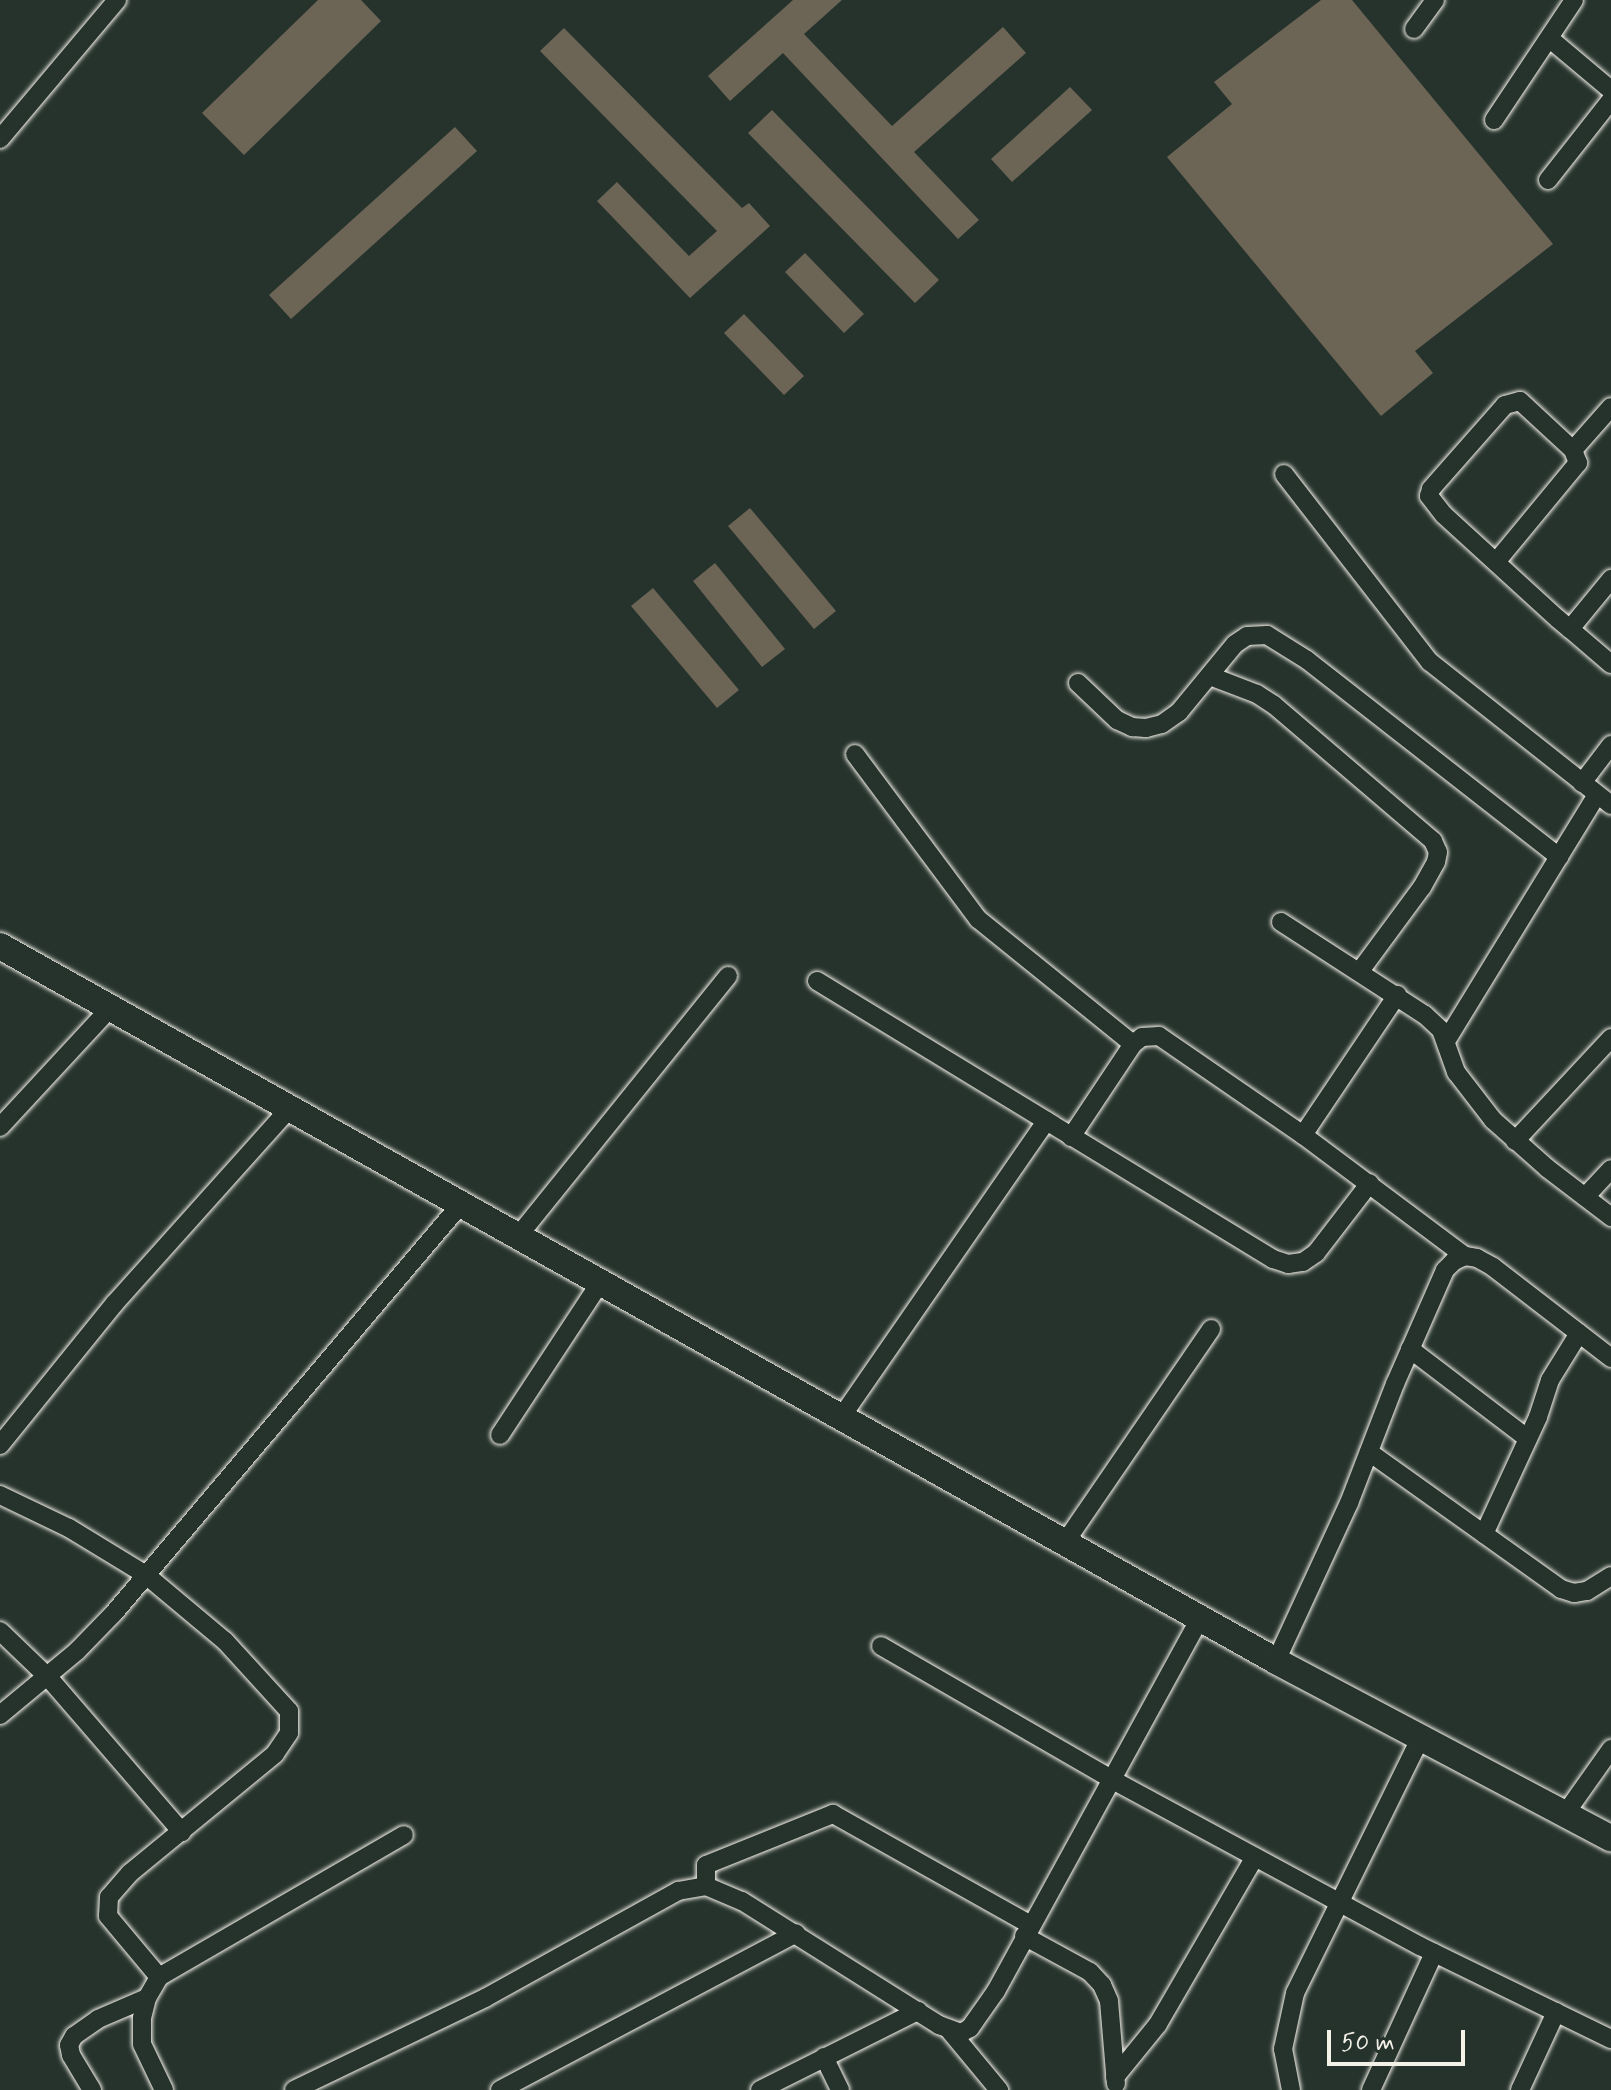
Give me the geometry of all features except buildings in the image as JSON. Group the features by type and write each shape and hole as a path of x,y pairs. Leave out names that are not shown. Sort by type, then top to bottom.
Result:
{"main road":[{"path":"0,946 1276,1661 1611,1838"}],"street":[{"path":"0,139 117,0"},
{"path":"1414,29 1435,0"},
{"path":"1494,120 1574,0"},
{"path":"1549,38 1611,90"},
{"path":"1548,180 1611,100"},
{"path":"1496,562 1576,468 1577,456 1573,450 1525,405 1513,401 1505,405 1431,489 1432,503 1496,562 1570,629 1611,664"},
{"path":"1573,450 1611,407"},
{"path":"1284,474 1430,662 1604,800 1559,857 1446,1041"},
{"path":"1570,629 1611,579"},
{"path":"1078,683 1117,720 1132,727 1162,724 1179,712 1235,644 1256,633 1267,635 1307,660 1559,857"},
{"path":"1210,676 1274,705 1433,841 1438,852 1429,875 1360,971"},
{"path":"1582,783 1611,745"},
{"path":"855,754 978,919 1133,1044"},
{"path":"1281,922 1397,995 1441,1030 1456,1072 1493,1120 1611,1217"},
{"path":"519,1235 728,976"},
{"path":"817,981 1250,1247 1288,1264 1303,1262 1316,1253 1370,1183"},
{"path":"1303,1135 1397,995"},
{"path":"0,1127 111,1007"},
{"path":"1071,1137 1133,1044 1150,1035 1168,1041 1370,1183 1465,1256 1477,1258 1493,1267 1611,1358"},
{"path":"1515,1141 1611,1038"},
{"path":"0,1445 115,1303 290,1108"},
{"path":"842,1416 1046,1121"},
{"path":"1585,1197 1611,1169"},
{"path":"0,1715 77,1651 146,1575 461,1204"},
{"path":"1276,1661 1369,1452 1445,1270 1465,1256"},
{"path":"500,1435 601,1281"},
{"path":"1066,1541 1211,1329"},
{"path":"1484,1534 1528,1439 1550,1380 1579,1333"},
{"path":"1410,1349 1528,1439"},
{"path":"1369,1452 1561,1589 1574,1593 1587,1591 1611,1576"},
{"path":"0,1495 69,1528 146,1575 225,1641 289,1711 291,1723 275,1754 117,1885 106,1906 116,1928 159,1977"},
{"path":"950,2031 961,2033 980,2016 1201,1617"},
{"path":"0,1631 48,1677 182,1832"},
{"path":"881,1646 1111,1779 1255,1857 1434,1953 1611,2039"},
{"path":"1291,2090 1283,2049 1285,2027 1295,1993 1421,1737"},
{"path":"1565,1814 1611,1749"},
{"path":"706,1886 706,1865 833,1814 1090,1972 1102,1985 1109,2001 1116,2084"},
{"path":"164,2090 142,2044 142,2018 147,1998 159,1977 404,1835"},
{"path":"1116,2084 1183,1985 1255,1857"},
{"path":"294,2090 485,1998 678,1891 706,1886 742,1901 796,1933 950,2031 999,2090"},
{"path":"500,2090 796,1933"},
{"path":"1371,2090 1434,1953"},
{"path":"92,2090 71,2055 69,2045 74,2036 98,2019 147,1998"},
{"path":"760,2090 918,2011"},
{"path":"1520,2090 1556,2012"},
{"path":"824,2057 840,2090"}]}
